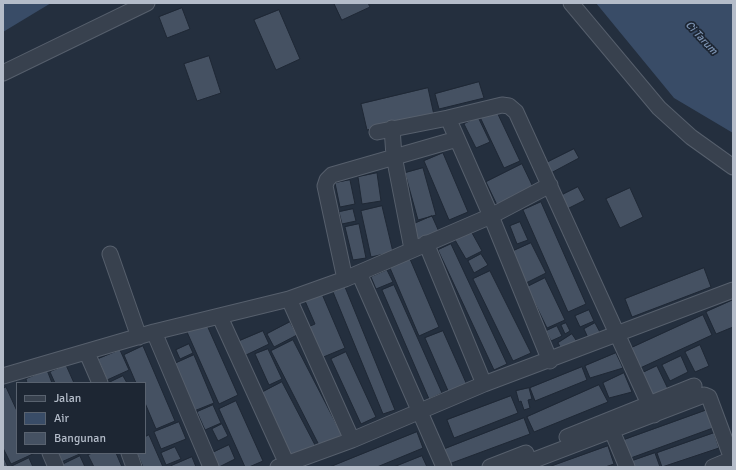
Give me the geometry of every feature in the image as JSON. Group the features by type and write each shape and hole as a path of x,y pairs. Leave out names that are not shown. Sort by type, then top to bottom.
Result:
{"street":[{"path":"3,73 147,3"},
{"path":"571,3 659,108 691,137 733,167"},
{"path":"377,132 448,118 502,105 509,106 516,112 619,333 652,409"},
{"path":"448,118 491,216 550,361"},
{"path":"392,128 394,156 412,249"},
{"path":"345,279 325,186 327,180 332,175 457,139"},
{"path":"14,377 154,332 289,299 345,279 491,216 550,184"},
{"path":"426,243 484,384"},
{"path":"110,254 139,337"},
{"path":"359,273 419,413 444,467"},
{"path":"220,317 282,465 352,440 419,413 484,384 550,361 733,290"},
{"path":"289,299 352,440"},
{"path":"154,332 211,467"},
{"path":"87,353 100,382"},
{"path":"490,467 612,430 694,386"},
{"path":"516,467 541,452 652,409 704,395 709,397 732,460 713,467"},
{"path":"612,430 627,467"},
{"path":"50,454 56,467"},
{"path":"129,454 134,467"}],"water":[{"path":"3,3 51,3 3,32"},
{"name":"Ci Tarum","path":"596,3 730,3 733,5 733,133 674,98"}],"building":[{"path":"334,3 368,3 370,7 342,20"},
{"path":"182,8 190,29 167,38 159,17"},
{"path":"279,10 300,59 276,70 254,20"},
{"path":"209,56 221,93 197,101 184,64"},
{"path":"479,82 484,98 439,109 435,94"},
{"path":"428,88 434,115 367,130 361,104"},
{"path":"496,110 520,161 504,168 480,117"},
{"path":"478,117 490,142 476,148 464,124"},
{"path":"574,149 579,158 549,174 544,164"},
{"path":"443,153 468,212 449,220 424,161"},
{"path":"522,164 533,187 497,205 486,182"},
{"path":"423,168 436,215 418,220 405,173"},
{"path":"377,173 381,201 362,204 358,177"},
{"path":"350,180 355,204 340,207 335,183"},
{"path":"578,187 585,200 567,209 560,196"},
{"path":"630,188 643,217 620,228 606,199"},
{"path":"541,202 586,304 568,312 523,210"},
{"path":"382,206 393,252 371,257 361,211"},
{"path":"353,209 356,221 342,224 339,212"},
{"path":"432,216 440,234 417,244 409,226"},
{"path":"520,222 528,240 517,244 510,226"},
{"path":"359,224 366,258 353,260 345,227"},
{"path":"471,231 482,251 466,259 455,240"},
{"path":"531,243 546,273 526,283 511,252"},
{"path":"451,244 507,364 494,370 438,250"},
{"path":"481,254 488,265 474,273 468,261"},
{"path":"410,259 439,327 419,336 390,268"},
{"path":"704,268 711,287 632,317 625,299"},
{"path":"387,270 393,282 376,289 371,277"},
{"path":"490,271 531,353 513,361 473,279"},
{"path":"545,278 565,320 547,328 527,287"},
{"path":"394,285 442,393 429,399 382,290"},
{"path":"345,287 395,410 383,414 333,292"},
{"path":"322,294 345,348 321,358 308,327 315,324 305,301"},
{"path":"733,300 733,327 716,334 706,312"},
{"path":"589,310 594,321 580,327 575,316"},
{"path":"703,315 712,335 638,369 629,349"},
{"path":"290,322 297,335 274,347 267,334"},
{"path":"206,323 238,395 219,404 187,332"},
{"path":"566,323 570,331 565,334 561,325"},
{"path":"595,323 601,334 589,340 584,329"},
{"path":"557,326 562,336 551,341 546,331"},
{"path":"263,331 269,344 244,356 237,342"},
{"path":"443,331 467,385 449,393 425,338"},
{"path":"572,334 578,343 563,352 558,343"},
{"path":"293,340 342,435 320,447 271,351"},
{"path":"189,344 193,353 180,359 176,350"},
{"path":"700,345 709,366 695,372 685,352"},
{"path":"143,346 175,421 156,429 146,405 146,382 136,382 124,355"},
{"path":"268,349 282,379 269,385 255,354"},
{"path":"120,350 129,370 107,380 98,359"},
{"path":"346,352 376,417 361,424 331,359"},
{"path":"616,353 623,368 590,378 585,366"},
{"path":"194,355 214,403 194,411 174,364"},
{"path":"681,356 688,372 670,381 662,365"},
{"path":"66,365 74,382 55,382 50,372"},
{"path":"657,366 668,389 648,398 638,375"},
{"path":"582,367 587,380 535,401 530,388"},
{"path":"47,370 52,382 27,382 26,379"},
{"path":"624,373 632,392 609,398 603,383"},
{"path":"123,376 126,382 110,382"},
{"path":"282,382 315,445 292,457 259,394"},
{"path":"599,385 608,402 534,432 527,417"},
{"path":"6,387 16,409 16,454 33,454 11,464 3,448 3,389"},
{"path":"529,388 532,399 528,400 530,408 524,410 521,401 519,402 516,391"},
{"path":"511,396 518,413 454,438 447,420"},
{"path":"236,401 263,461 249,467 245,467 219,409"},
{"path":"213,405 221,423 205,430 197,412"},
{"path":"707,410 713,428 628,459 621,441"},
{"path":"524,418 530,434 449,464 442,450"},
{"path":"179,422 186,439 161,449 154,432"},
{"path":"222,424 228,436 218,441 212,429"},
{"path":"417,432 423,448 377,467 330,467"},
{"path":"714,433 719,448 662,467 657,453"},
{"path":"149,435 163,467 143,467 137,454 146,454 146,436"},
{"path":"229,445 235,459 219,467 212,453"},
{"path":"608,446 614,464 605,467 549,467"},
{"path":"175,447 181,459 166,465 161,453"},
{"path":"655,453 660,467 634,467 632,461"},
{"path":"55,454 80,454 59,463"},
{"path":"116,454 122,467 94,467 88,455"},
{"path":"3,456 8,467 3,467"},
{"path":"80,456 85,467 57,467"},
{"path":"422,456 427,467 394,467"},
{"path":"192,457 196,467 171,467 171,466"},
{"path":"29,458 33,467 10,467"}]}
